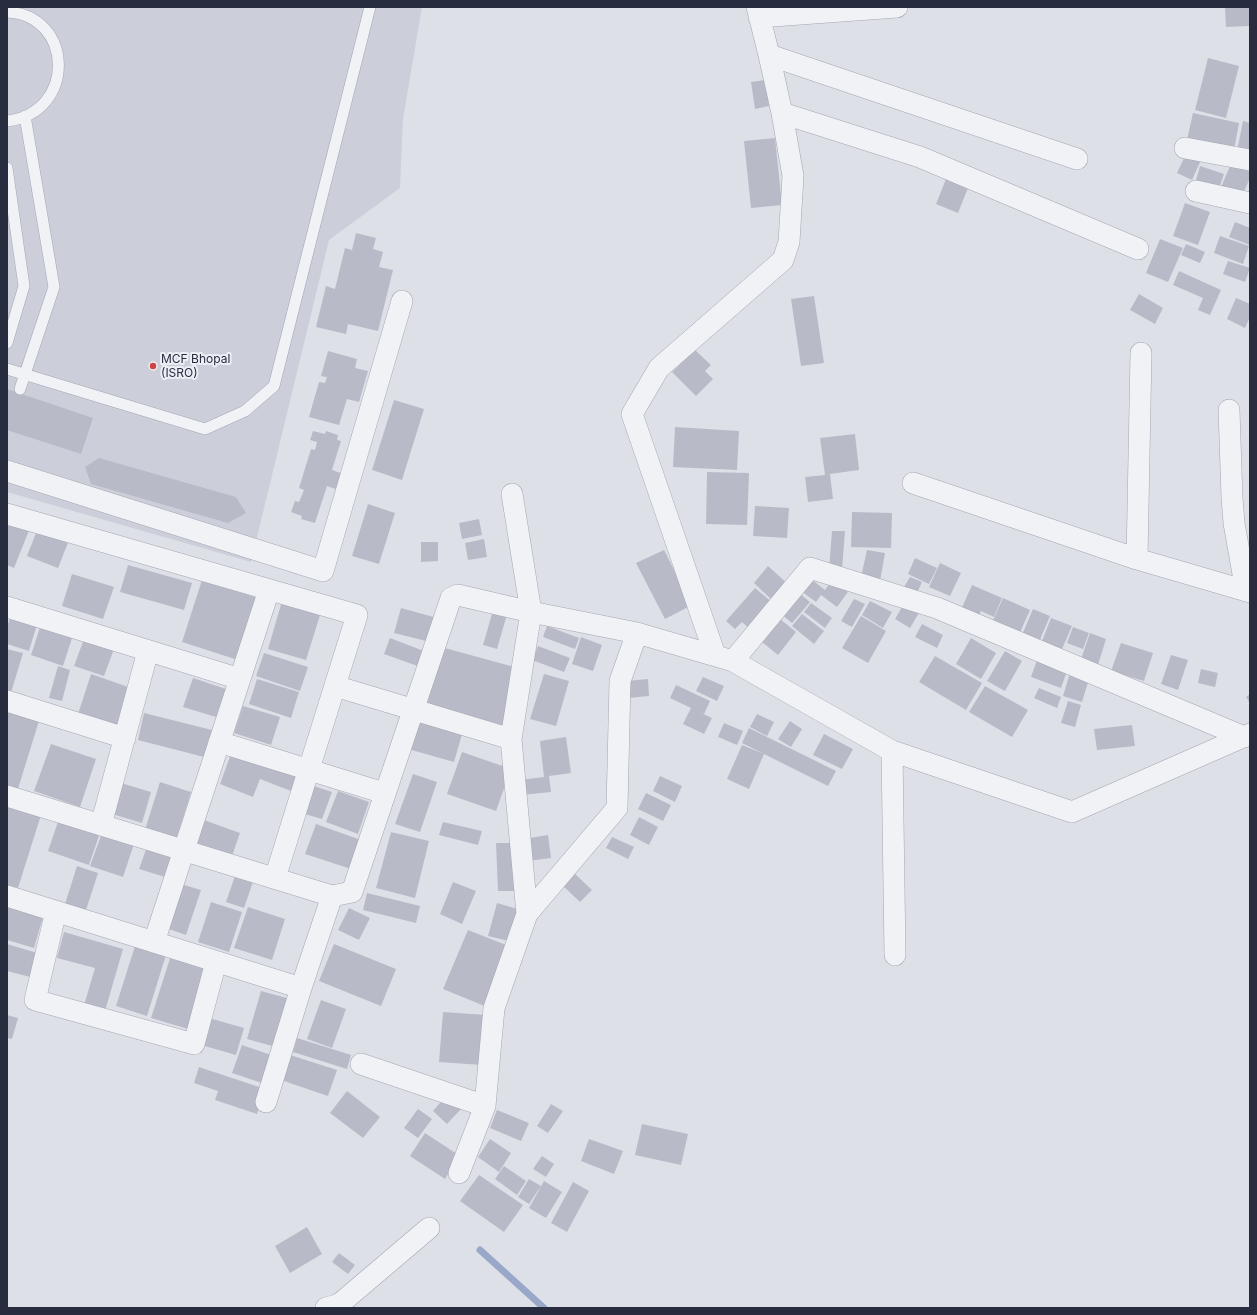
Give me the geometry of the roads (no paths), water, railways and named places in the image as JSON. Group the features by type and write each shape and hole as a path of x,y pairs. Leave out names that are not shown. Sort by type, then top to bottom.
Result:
{"street":[{"path":"724,658 632,414 659,368 783,260 789,242 792,176 782,113 758,12 892,7"},
{"path":"769,55 1077,159"},
{"path":"782,113 920,157 1138,249"},
{"path":"1185,148 1250,160"},
{"path":"1196,191 1250,203"},
{"path":"7,471 323,570 402,301"},
{"path":"1137,559 1141,353"},
{"path":"913,483 1137,559 1248,591 1234,523 1229,410"},
{"path":"512,494 531,612 511,739 527,914"},
{"path":"7,514 357,615 275,878"},
{"path":"724,658 810,568 937,608 1247,736"},
{"path":"154,942 268,590"},
{"path":"7,796 332,896 352,892 384,793 451,598 458,595 531,612 637,633 724,658 892,751 1072,812 1247,736"},
{"path":"7,608 240,679"},
{"path":"459,1173 484,1106 494,1008 527,914 617,808 620,681 637,633"},
{"path":"101,824 148,650"},
{"path":"335,686 511,739"},
{"path":"7,701 125,738"},
{"path":"219,742 384,793"},
{"path":"892,751 895,955"},
{"path":"7,896 301,988"},
{"path":"266,1102 301,988 332,896"},
{"path":"56,911 35,1000 194,1044 216,962"},
{"path":"361,1064 484,1106"},
{"path":"333,1307 429,1228"}],"lane":[{"path":"7,369 205,429 246,411 274,386 370,7"},
{"path":"7,121 18,120 34,112 47,100 56,85 59,67 56,48 47,32 33,20 12,11"},
{"path":"20,389 54,287 25,116"},
{"path":"7,168 24,286 7,343"}],"waterway":[{"path":"480,1250 544,1308"}],"place":[{"name":"MCF Bhopal (ISRO)","path":"153,366"}]}
